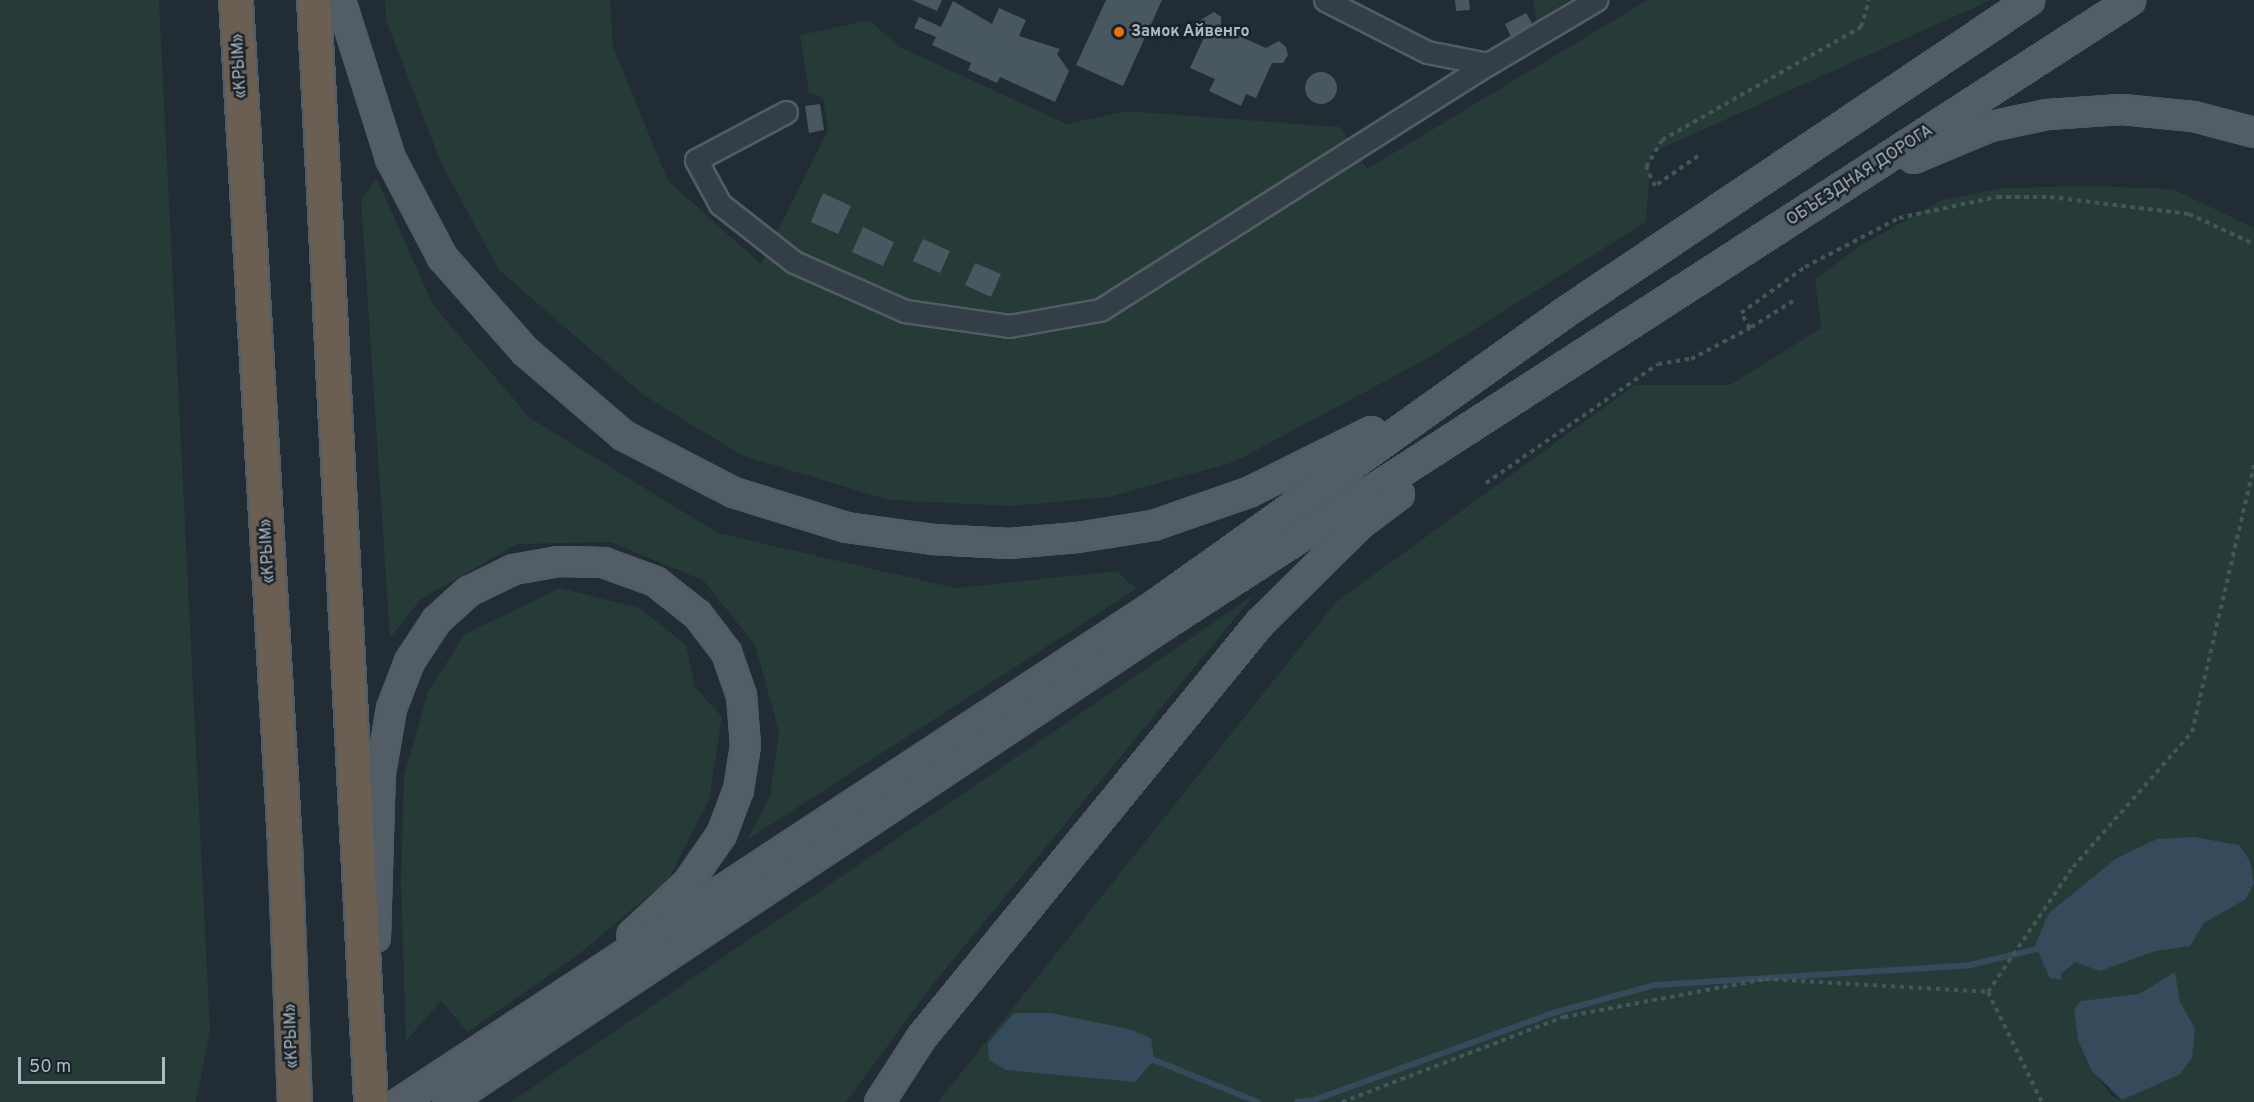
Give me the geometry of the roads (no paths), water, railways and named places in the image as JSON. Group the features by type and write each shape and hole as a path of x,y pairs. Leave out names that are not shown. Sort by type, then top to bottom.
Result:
{"highway":[{"name":"«КРЫМ»","path":"236,0 285,844 295,1102"},
{"path":"314,0 380,1098"}],"main road":[{"path":"340,0 390,158 442,257 525,351 623,435 733,492 846,527 1009,543 1153,525 1248,492 1340,450 1566,311"},
{"path":"570,990 687,883 721,834 738,789 745,745 741,695 726,652 697,614 655,581 603,561 513,569 468,591 436,620 409,661 391,708 380,773 380,1098 462,1060 570,990 1154,605 1566,311 2029,0"},
{"name":"ОБЪЕЗДНАЯ ДОРОГА","path":"1591,351 2130,0"},
{"path":"1759,242 1932,147 1990,126 2047,114 2121,109 2193,116 2254,132"},
{"path":"456,1096 1156,630 1591,351"},
{"path":"879,1102 921,1038 1259,623 1359,524 1591,351"}],"lane":[{"path":"1324,0 1427,52 1488,64"},
{"path":"786,112 696,160 720,204 794,262 905,311 1009,326 1100,310 1488,64 1596,0"}],"water":[{"path":"2194,837 2239,845 2250,861 2254,883 2246,899 2204,923 2190,946 2155,951 2100,971 2075,962 2061,974 2062,980 2050,978 2035,945 2049,913 2117,858 2157,839"},
{"path":"2175,972 2180,1002 2195,1029 2192,1058 2179,1075 2122,1100 2092,1071 2078,1041 2074,1010 2080,1001 2139,994"},
{"path":"1014,1013 1051,1013 1129,1029 1151,1038 1154,1060 1135,1082 1006,1070 989,1060 988,1043"}],"waterway":[{"path":"1297,1102 1314,1100 1553,1013 1655,985 1970,965 2037,949"},
{"path":"1154,1060 1258,1102"}],"place":[{"name":"Замок Айвенго","path":"1119,32"}]}
